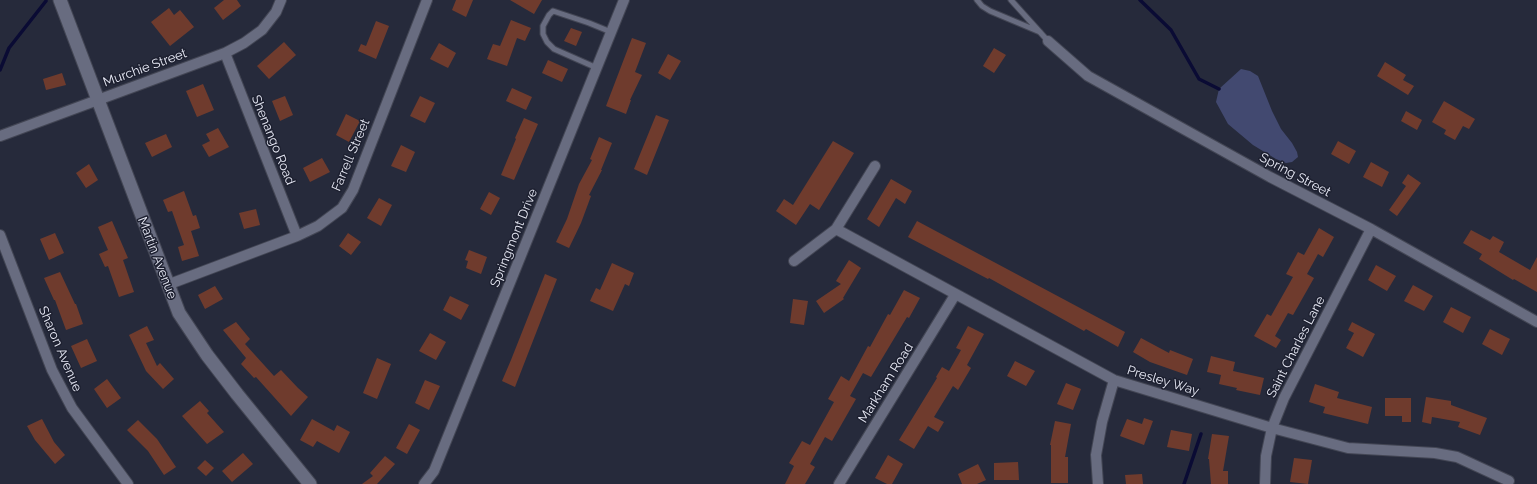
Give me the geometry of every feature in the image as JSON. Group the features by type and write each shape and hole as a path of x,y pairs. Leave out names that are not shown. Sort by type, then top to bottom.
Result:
{"street":[{"name":"Martin Avenue","path":"60,0 167,285 179,313 207,355 310,484"},
{"name":"Murchie Street","path":"0,136 225,53 244,43 262,30 276,12 282,0"},
{"name":"Farrell Street","path":"167,285 297,236 318,226 342,208 353,190 427,0"},
{"name":"Springmont Drive","path":"424,484 434,470 624,0"},
{"name":"Spring Street","path":"1048,42 1088,76 1270,177 1371,229 1537,322"},
{"name":"Shenango Road","path":"225,53 297,236"},
{"path":"794,261 836,230 875,166"},
{"name":"Saint Charles Lane","path":"1265,484 1266,456 1272,428 1284,398 1371,229"},
{"name":"Presley Way","path":"836,230 1114,380 1272,428 1348,448 1435,453 1457,457 1509,481"},
{"name":"Sharon Avenue","path":"0,235 52,370 72,408 128,484"},
{"name":"Markham Road","path":"839,484 955,295"},
{"path":"1098,484 1096,455 1102,422 1114,380"}],"lane":[{"path":"977,0 982,6 990,11 1040,32"},
{"path":"1011,0 1048,42"},
{"path":"597,68 554,49 546,42 543,34 543,26 549,14 553,10 611,32"}],"shaded area":[{"path":"1241,69 1250,71 1258,76 1281,129 1297,152 1298,157 1292,162 1286,163 1276,159 1253,145 1228,124 1216,102 1219,89"}],"building":[{"path":"224,0 237,0 241,6 223,20 214,8"},
{"path":"456,0 473,0 466,17 452,10"},
{"path":"510,0 542,0 534,14"},
{"path":"169,8 174,15 180,10 194,27 170,46 151,22"},
{"path":"511,20 531,28 525,41 517,38 507,66 487,59 493,44 500,46"},
{"path":"376,21 389,26 376,59 358,51 361,44 366,46"},
{"path":"571,28 582,32 576,46 564,41"},
{"path":"632,38 646,43 635,72 642,75 630,100 626,114 606,106"},
{"path":"284,42 296,55 269,79 257,66"},
{"path":"439,43 456,53 448,68 430,59"},
{"path":"994,48 1006,55 994,73 983,66"},
{"path":"668,54 681,61 670,80 658,73"},
{"path":"548,60 568,69 562,82 542,73"},
{"path":"1385,62 1406,75 1403,80 1414,86 1408,95 1377,76"},
{"path":"62,73 66,85 46,90 43,79"},
{"path":"203,84 214,110 197,117 186,91"},
{"path":"512,88 532,97 526,110 506,101"},
{"path":"285,96 293,115 280,121 272,101"},
{"path":"420,96 435,103 425,123 410,116"},
{"path":"1444,101 1475,119 1469,129 1463,126 1455,140 1444,134 1446,130 1432,122"},
{"path":"1406,111 1422,120 1417,130 1401,121"},
{"path":"346,114 360,121 349,142 336,135"},
{"path":"656,115 669,120 647,175 634,169"},
{"path":"524,118 538,124 514,180 501,175"},
{"path":"218,128 229,147 209,157 202,145 210,141 206,134"},
{"path":"166,134 172,147 152,157 145,143"},
{"path":"599,137 612,143 602,170 589,195 591,196 581,223 569,248 556,242 567,219 579,184 592,160 590,159"},
{"path":"833,141 854,153 819,210 810,204 796,225 776,211 784,199 793,205"},
{"path":"1338,141 1356,151 1349,164 1331,154"},
{"path":"401,145 415,152 406,172 391,166"},
{"path":"322,158 330,172 310,182 303,168"},
{"path":"1371,162 1389,172 1382,187 1363,177"},
{"path":"89,164 98,180 86,188 76,173"},
{"path":"1408,174 1421,183 1397,216 1389,210 1406,186 1402,183"},
{"path":"891,179 912,191 905,204 896,198 879,227 867,219"},
{"path":"184,191 193,216 196,215 200,228 191,231 199,256 182,261 178,247 184,245 172,211 168,212 163,200"},
{"path":"489,192 500,198 491,215 480,209"},
{"path":"379,198 392,205 381,226 367,218"},
{"path":"256,209 260,225 244,229 239,213"},
{"path":"112,221 128,258 123,260 134,292 119,297 108,266 105,267 99,254 108,250 98,227"},
{"path":"917,221 1125,332 1118,347 1086,329 1084,331 989,278 988,279 908,237"},
{"path":"1319,228 1334,237 1323,257 1318,254 1307,274 1314,278 1293,315 1288,313 1275,336 1281,340 1276,348 1254,336 1267,314 1271,316 1293,277 1286,274 1298,252 1304,255"},
{"path":"1471,230 1490,240 1493,236 1504,242 1499,252 1530,270 1537,257 1537,292 1514,279 1513,280 1479,259 1482,254 1463,243"},
{"path":"55,233 64,253 49,260 40,239"},
{"path":"348,233 361,242 351,255 339,246"},
{"path":"469,250 487,257 481,274 466,268 468,261 465,260"},
{"path":"849,260 861,268 843,298 844,299 824,313 816,301 841,284 836,281"},
{"path":"612,263 634,273 629,286 625,284 613,311 590,301 596,288 600,290"},
{"path":"1376,265 1396,276 1387,291 1368,280"},
{"path":"60,272 76,304 83,324 66,330 55,300 44,278"},
{"path":"545,274 557,279 515,387 502,381"},
{"path":"1413,285 1433,296 1424,311 1404,301"},
{"path":"215,286 223,299 205,309 198,295"},
{"path":"904,290 920,298 909,318 907,317 871,377 863,373 850,396 856,399 832,441 825,437 810,464 815,467 805,484 785,484 794,466 789,463 802,441 810,445 834,402 828,399 841,376 849,381 868,346 870,347 888,314 890,315"},
{"path":"450,296 469,305 461,320 443,310"},
{"path":"793,299 808,301 804,325 790,323"},
{"path":"1451,307 1471,317 1463,333 1443,322"},
{"path":"236,322 250,339 245,344 274,376 281,370 308,397 291,416 256,377 254,378 241,364 246,358 223,330"},
{"path":"1352,322 1375,334 1363,357 1346,348 1354,333 1348,330"},
{"path":"147,326 154,340 146,343 157,366 160,363 174,379 163,389 146,371 129,335"},
{"path":"968,326 984,334 967,365 971,368 958,390 953,386 934,417 944,422 938,432 928,426 914,449 899,440 937,378 936,377 942,367 949,371 961,350 956,348"},
{"path":"1490,329 1510,339 1502,355 1482,344"},
{"path":"430,333 446,342 436,360 419,351"},
{"path":"1141,338 1169,353 1170,350 1193,359 1187,375 1150,362 1133,352"},
{"path":"87,339 97,361 81,368 71,346"},
{"path":"1211,356 1235,362 1233,371 1264,378 1260,395 1236,390 1237,388 1219,384 1221,375 1207,372"},
{"path":"377,358 391,364 377,399 363,393"},
{"path":"1015,361 1035,371 1026,386 1007,376"},
{"path":"107,379 121,398 107,408 94,389"},
{"path":"425,380 440,386 429,410 415,403"},
{"path":"1066,383 1081,389 1073,410 1057,404"},
{"path":"1315,384 1339,392 1337,398 1372,407 1368,424 1323,413 1325,407 1309,402"},
{"path":"1426,397 1451,401 1451,405 1487,418 1480,435 1458,427 1460,422 1432,417 1431,424 1422,422"},
{"path":"1385,398 1411,398 1411,422 1402,422 1402,416 1385,416"},
{"path":"200,401 209,411 207,413 224,432 207,444 182,416"},
{"path":"1144,418 1153,421 1144,445 1120,436 1127,419 1142,424"},
{"path":"42,419 54,442 65,455 55,464 35,440 27,426"},
{"path":"312,419 334,431 337,425 350,432 339,453 317,441 313,447 300,440"},
{"path":"138,420 157,439 176,467 164,475 148,451 127,430"},
{"path":"1055,421 1071,424 1065,457 1068,457 1068,483 1051,483 1050,445"},
{"path":"409,424 420,430 407,454 396,448"},
{"path":"1171,430 1192,434 1189,451 1167,447"},
{"path":"1212,434 1229,436 1223,471 1228,471 1228,484 1211,484 1208,459"},
{"path":"243,453 253,464 232,482 222,471"},
{"path":"888,455 903,464 892,484 887,484 875,478"},
{"path":"385,456 395,464 377,484 362,484 373,476 370,473"},
{"path":"1294,458 1312,460 1308,484 1290,482"},
{"path":"205,460 214,468 206,476 197,468"},
{"path":"1018,462 1019,480 994,480 994,463"},
{"path":"978,464 986,480 977,484 962,484 958,474"},
{"path":"1142,474 1143,484 1126,484 1125,475"}],"waterway":[{"path":"1140,0 1171,30 1199,79 1219,89"},
{"path":"0,70 9,48 46,1"},
{"path":"1184,484 1201,434"}]}
